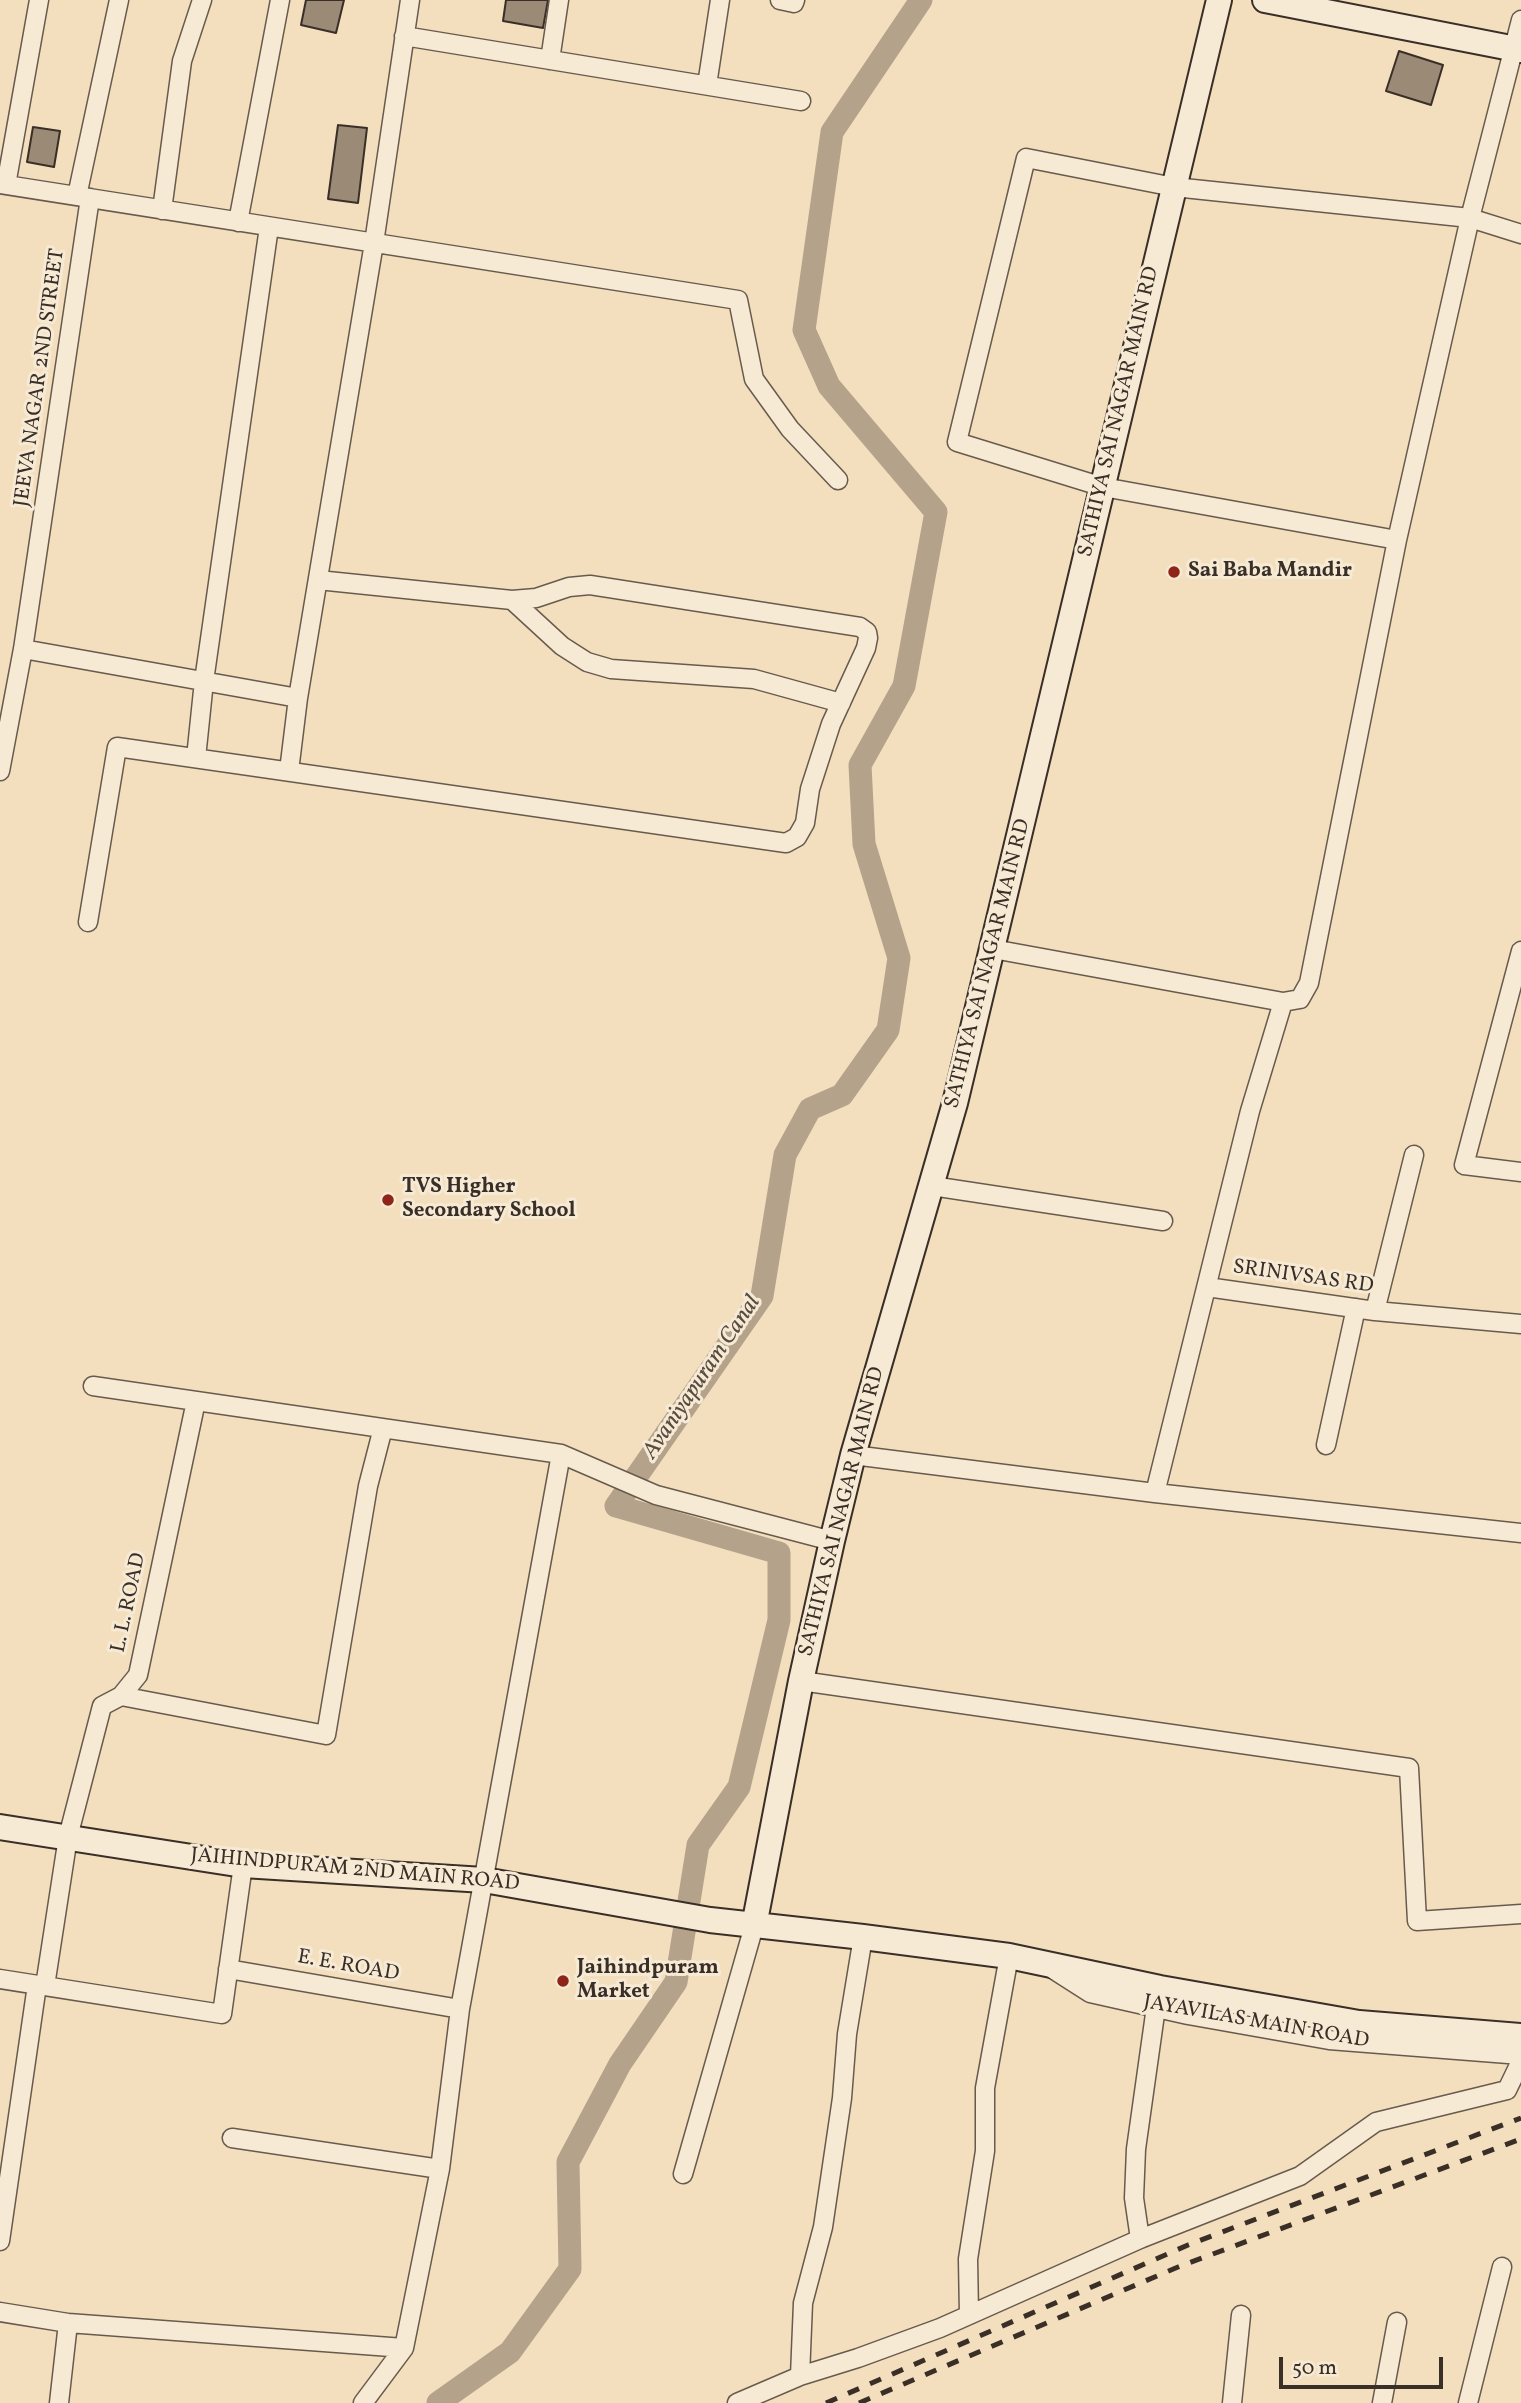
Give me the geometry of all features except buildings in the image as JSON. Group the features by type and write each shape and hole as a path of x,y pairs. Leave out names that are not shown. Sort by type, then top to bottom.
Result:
{"street":[{"path":"40,0 3,185 738,300 754,379 790,429 838,480"},
{"name":"JEEVA NAGAR 2ND STREET","path":"0,771 23,649 84,197 119,0"},
{"path":"162,209 182,61 202,0"},
{"path":"237,222 280,0"},
{"path":"289,771 298,698 374,243 410,0"},
{"path":"550,60 559,0"},
{"path":"707,86 720,0"},
{"path":"780,0 794,3 794,0"},
{"name":"SATHIYA SAI NAGAR MAIN RD","path":"754,1926 801,1681 832,1541 853,1455 956,1103 1219,0"},
{"path":"1265,0 1518,49"},
{"path":"993,949 1283,1002 1300,999 1309,983 1397,540 1470,218 1518,49 1521,20"},
{"path":"404,36 801,101"},
{"path":"1397,540 1102,487 957,442 1027,158 1174,187 1470,218 1521,234"},
{"path":"196,758 204,681 270,227"},
{"path":"88,922 117,747 786,843 797,838 805,822 810,789 831,724 866,648 867,632 860,626 590,585 569,587 536,598 512,600 318,580"},
{"path":"512,600 562,646 586,662 611,669 754,679 841,703"},
{"path":"23,649 298,698"},
{"path":"1521,951 1464,1165 1521,1172"},
{"path":"1207,1287 1250,1111 1283,1002"},
{"path":"1375,1311 1414,1156"},
{"path":"932,1186 1163,1221"},
{"name":"SRINIVSAS RD","path":"1155,1493 1207,1287 1375,1311 1521,1324"},
{"path":"1326,1445 1356,1308"},
{"path":"93,1386 561,1454 656,1495 832,1541"},
{"name":"L. L. ROAD","path":"0,2241 68,1838 102,1706 121,1696 138,1675 196,1401"},
{"path":"121,1696 326,1735 368,1486 383,1428"},
{"path":"363,2403 404,2348 440,2169 460,2009 561,1454"},
{"path":"853,1455 1155,1493 1521,1533"},
{"path":"801,1681 1409,1768 1417,1921 1521,1914"},
{"name":"JAIHINDPURAM 2ND MAIN ROAD","path":"0,1827 243,1865 484,1880 710,1920"},
{"path":"0,1979 222,2014 243,1865"},
{"name":"JAYAVILAS MAIN ROAD","path":"710,1920 1009,1956 1160,1988 1359,2023 1521,2036"},
{"path":"683,2174 754,1926"},
{"path":"800,2376 803,2303 823,2227 842,2098 847,2034 863,1937"},
{"path":"969,2315 968,2259 985,2151 985,2088 1009,1956"},
{"name":"JAYAVILAS MAIN ROAD","path":"1042,1963 1090,1993 1156,2007 1329,2040 1521,2055"},
{"name":"E. E. ROAD","path":"228,1969 460,2009"},
{"path":"1140,2239 1134,2197 1136,2149 1156,2007"},
{"path":"737,2403 800,2376 858,2358 969,2315 1140,2239 1300,2176 1376,2122 1507,2090 1521,2062"},
{"path":"232,2138 440,2169"},
{"path":"1468,2403 1502,2267"},
{"path":"0,2312 68,2323 404,2348"},
{"path":"1233,2403 1241,2315"},
{"path":"1382,2403 1397,2322"},
{"path":"59,2403 68,2323"}],"waterway":[{"name":"Avaniyapuram Canal","path":"438,2403 510,2352 570,2269 568,2162 620,2064 676,1982 698,1845 739,1787 779,1620 779,1553 616,1506 762,1296 785,1155 810,1109 842,1095 888,1030 899,958 864,844 860,765 904,686 936,512 829,386 804,330 832,132 921,0"}],"railway":[{"path":"826,2403 1188,2245 1521,2118"},
{"path":"859,2403 1178,2267 1521,2139"}],"place":[{"name":"Sai Baba Mandir","path":"1174,572"},
{"name":"TVS Higher Secondary School","path":"388,1200"},
{"name":"Jaihindpuram Market","path":"563,1981"}]}
